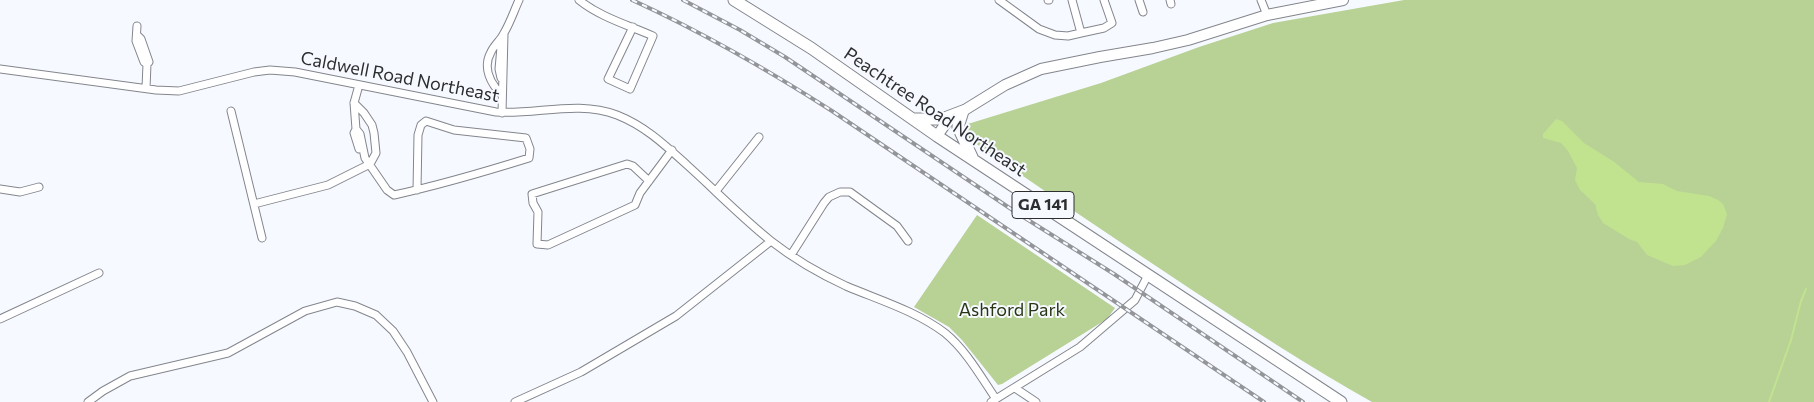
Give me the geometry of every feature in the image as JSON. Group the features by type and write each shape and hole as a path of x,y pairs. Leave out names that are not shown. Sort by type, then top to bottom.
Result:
{"highway":[{"name":"Peachtree Road Northeast","path":"734,0 811,48 937,136 1341,402"},
{"path":"914,119 942,119 963,110"},
{"path":"963,110 958,127 973,159"}],"main road":[{"path":"937,136 946,123 963,110 1005,85 1041,70 1188,40 1267,15 1343,0"}],"street":[{"path":"502,91 493,86 487,70 490,54 504,33 519,0"},
{"path":"579,0 591,10 633,27 653,36 630,89 608,79 633,27"},
{"path":"999,0 1039,29 1055,35 1068,36 1104,28 1112,23 1104,0"},
{"path":"1072,0 1081,33"},
{"path":"1139,0 1143,12"},
{"path":"1262,0 1267,15"},
{"path":"137,26 144,54 150,62 147,64 146,88"},
{"path":"502,113 504,33"},
{"name":"Caldwell Road Northeast","path":"0,69 179,91 206,85 238,74 270,70 295,72 502,113 574,107 615,114 638,125 672,150 771,241 791,255 822,274 911,314 945,334 966,357 993,400"},
{"path":"359,85 354,103 356,129 354,133 356,140 360,152 387,190 394,195 417,190 441,184 529,158 530,149 526,138 454,130 426,121 421,125 418,135 417,190"},
{"path":"254,204 328,185 368,161 376,153 372,126 364,113 354,103"},
{"path":"231,111 262,238"},
{"path":"716,191 759,137"},
{"path":"649,181 633,166 627,164 532,194 533,203 538,212 537,244 548,245 635,205 649,181 672,150"},
{"path":"0,189 20,192 39,187"},
{"path":"791,255 824,203 829,197 840,192 850,192 898,226 908,241"},
{"path":"515,402 581,372 676,316 771,241"},
{"path":"0,320 99,273"},
{"path":"993,400 1080,347 1135,300 1148,275"},
{"path":"88,402 130,376 228,353 305,310 337,302 355,306 376,315 393,331 407,352 433,402"},
{"path":"1014,388 1036,402"}],"green space":[{"path":"1404,0 1814,0 1814,402 1372,402 1214,305 959,132 958,127 1101,83 1199,47 1273,23"},
{"name":"Ashford Park","path":"977,215 1115,308 1107,319 998,385 962,340 949,327 914,307"}],"shaded area":[{"path":"1556,119 1562,121 1584,143 1613,161 1639,182 1663,184 1677,191 1709,196 1718,200 1723,204 1727,214 1723,228 1716,241 1701,257 1685,265 1673,266 1647,255 1637,242 1603,223 1598,215 1595,204 1580,190 1575,180 1577,168 1568,151 1561,143 1543,138 1543,134"}],"waterway":[{"path":"1769,402 1791,340 1806,289"}],"railway":[{"path":"632,0 734,52 832,111 1264,402"},
{"path":"683,0 740,30 785,57 1017,213 1114,274 1303,402"}]}
